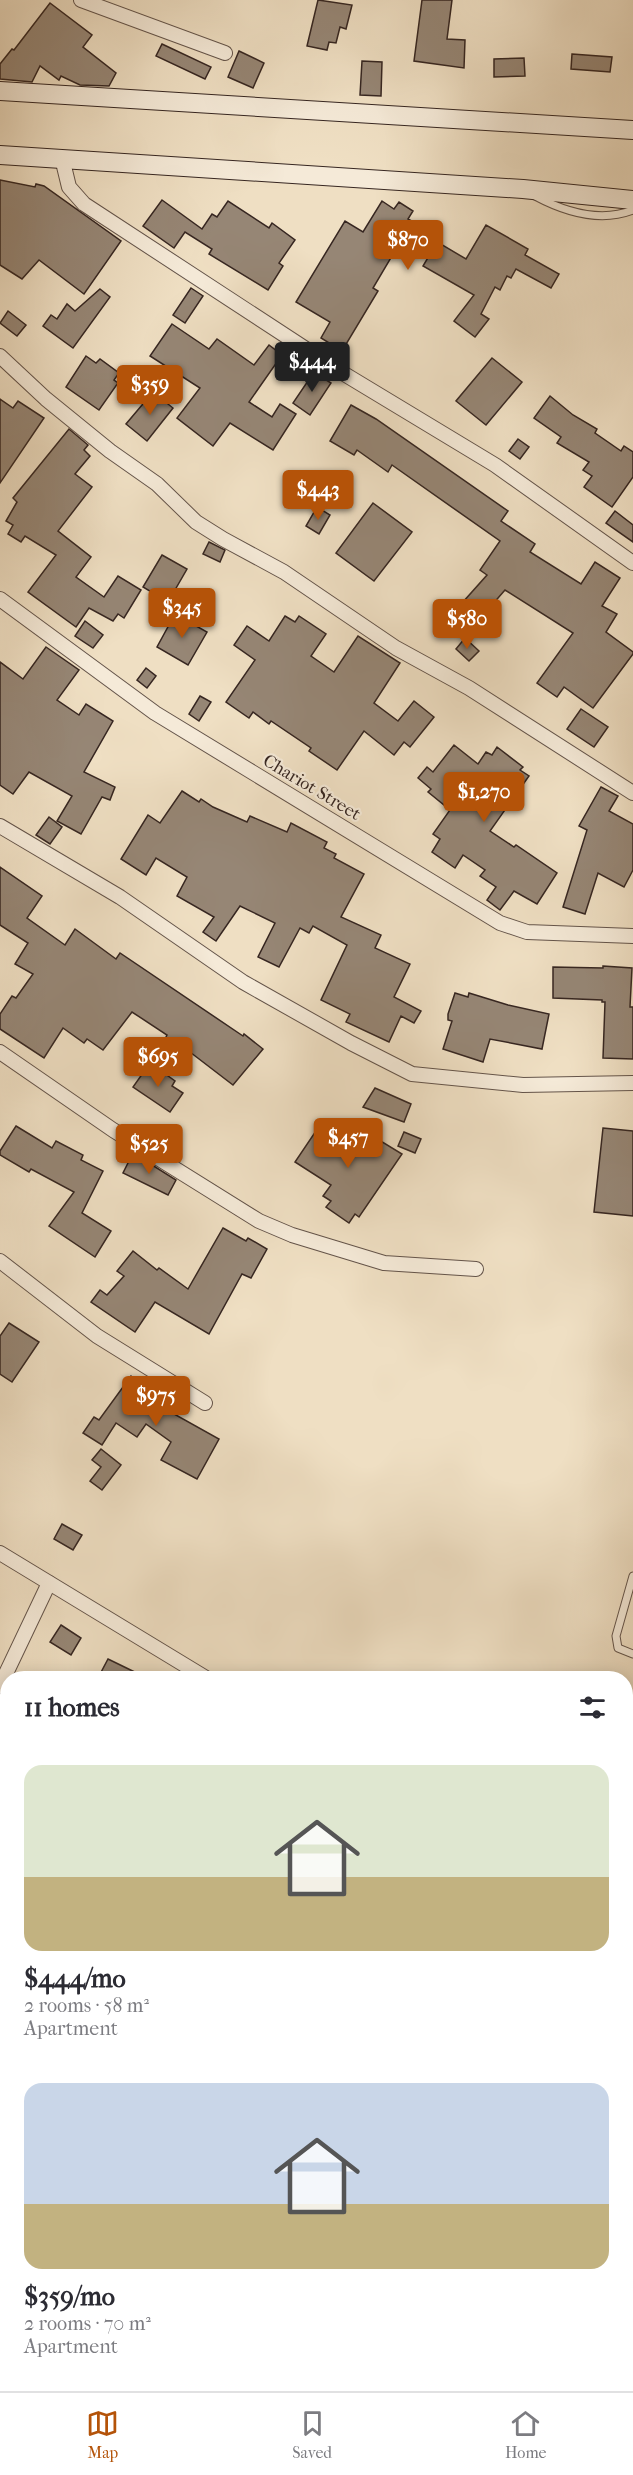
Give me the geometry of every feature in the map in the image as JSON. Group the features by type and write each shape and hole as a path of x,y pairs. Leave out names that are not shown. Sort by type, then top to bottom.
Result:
{"street":[{"path":"81,0 225,52"},
{"path":"0,91 633,130"},
{"path":"0,155 523,189 633,200"},
{"path":"62,158 69,187 84,204 341,372 495,465 633,563"},
{"path":"0,356 46,399 110,451 157,483 196,522 284,572 396,648 469,688 633,793"},
{"name":"Chariot Street","path":"0,599 155,713 500,923 527,932 633,936"},
{"path":"0,826 120,897 243,982 351,1043 412,1074 523,1085 633,1083"},
{"path":"0,1052 113,1130 259,1221 292,1235 384,1263 476,1269"},
{"path":"0,1261 97,1336 205,1403"},
{"path":"0,1553 194,1671"},
{"path":"7,1671 49,1583"}],"lane":[{"path":"608,129 633,122"},
{"path":"523,189 553,206 576,214 603,214 633,210"},
{"path":"633,1579 616,1636 618,1648 633,1654"}],"building":[{"path":"318,0 352,5 346,29 340,27 336,43 329,42 327,50 307,46"},
{"path":"422,0 452,0 447,39 465,40 464,68 414,61"},
{"path":"50,3 92,35 83,47 116,73 109,86 80,85 61,76 59,80 40,66 32,82 0,79 0,64 12,49 14,50"},
{"path":"162,44 211,67 205,79 156,56"},
{"path":"239,51 264,63 253,88 228,77"},
{"path":"572,54 612,57 610,72 571,69"},
{"path":"524,58 525,76 494,77 494,59"},
{"path":"362,61 382,62 381,96 360,95"},
{"path":"0,180 35,187 36,184 44,186 121,241 84,294 39,260 22,279 0,265"},
{"path":"162,200 202,229 212,214 217,217 228,201 269,228 272,223 295,240 279,263 283,266 268,290 209,254 212,249 185,232 174,248 143,226"},
{"path":"382,201 394,209 399,202 413,211 408,219 424,228 422,233 466,259 486,225 528,249 525,255 559,274 551,288 516,269 511,278 507,276 500,290 495,287 481,314 489,319 475,337 454,321 474,295 423,266 429,256 402,239 373,288 378,291 342,351 321,338 330,322 296,302 345,221 363,232"},
{"path":"191,288 203,296 185,323 173,315"},
{"path":"100,289 110,297 73,348 43,326 51,315 57,319 67,304 75,311"},
{"path":"8,311 26,325 17,336 0,323"},
{"path":"172,324 209,349 217,339 254,365 269,345 282,355 249,402 272,417 280,404 296,414 273,450 230,423 213,446 177,418 200,388 150,356"},
{"path":"86,356 96,363 100,359 119,373 114,380 118,383 99,410 66,387"},
{"path":"492,358 522,382 486,425 456,401"},
{"path":"314,372 331,383 310,415 293,403"},
{"path":"153,392 173,408 147,441 126,424"},
{"path":"550,396 573,415 597,429 595,433 621,451 624,446 633,452 633,477 612,507 584,487 592,476 583,470 589,462 557,443 561,437 534,418"},
{"path":"0,399 13,408 18,401 44,418 0,483"},
{"path":"351,405 376,419 508,511 501,521 535,544 530,552 581,584 595,562 620,578 602,606 617,614 606,632 633,654 593,708 564,687 557,697 537,683 573,633 505,590 464,637 446,621 487,575 480,570 500,541 392,465 388,472 357,450 354,455 330,441"},
{"path":"69,429 88,445 84,450 90,456 75,474 92,487 58,531 91,557 76,577 104,597 118,576 141,590 124,618 118,614 113,621 89,608 76,627 28,592 56,555 25,536 21,542 8,534 13,525 6,521 17,502 13,498"},
{"path":"518,439 529,447 520,459 509,451"},
{"path":"373,503 412,532 374,581 336,553"},
{"path":"317,507 330,515 319,534 306,526"},
{"path":"615,511 633,525 633,542 606,523"},
{"path":"209,542 225,550 220,562 203,554"},
{"path":"162,555 187,569 168,602 143,587"},
{"path":"175,614 207,632 188,665 157,647"},
{"path":"285,616 295,622 299,616 326,634 311,656 334,672 358,636 400,663 374,703 398,721 414,701 434,717 410,747 404,742 394,755 364,731 337,770 309,751 311,748 271,721 269,724 253,712 249,718 226,702 255,660 234,645 247,626 269,641"},
{"path":"85,621 103,635 93,648 75,636"},
{"path":"465,638 479,651 469,661 456,649"},
{"path":"46,647 79,670 57,700 79,715 86,704 113,721 84,772 115,787 110,800 102,797 81,834 57,821 72,796 29,772 13,794 0,785 0,662 23,679"},
{"path":"146,668 156,676 147,688 137,680"},
{"path":"200,696 211,702 199,721 189,714"},
{"path":"581,709 608,727 594,747 567,729"},
{"path":"454,745 478,764 486,752 492,755 497,747 523,767 520,770 529,776 490,831 514,847 516,845 557,873 537,904 514,891 500,910 487,900 496,887 480,876 485,870 463,855 455,868 432,852 440,839 433,834 450,810 428,792 431,789 418,778 427,767 433,772"},
{"path":"601,787 618,796 609,811 633,824 633,870 624,887 598,873 585,914 563,907 587,830 579,826"},
{"path":"182,791 199,802 201,799 247,822 250,816 287,832 291,823 327,842 324,848 336,854 334,858 364,874 341,917 381,935 375,948 410,964 394,997 421,1011 414,1023 401,1016 389,1042 346,1022 350,1014 321,1000 347,945 313,926 309,933 300,928 279,967 258,957 275,923 240,906 216,941 203,932 214,917 177,896 187,877 156,858 146,875 121,859 148,815 160,823"},
{"path":"49,817 62,827 50,844 36,835"},
{"path":"0,867 42,896 27,918 65,945 75,929 116,959 120,953 243,1036 244,1034 263,1049 233,1085 186,1049 184,1052 165,1039 167,1035 132,1012 103,1050 87,1039 84,1043 63,1028 44,1058 0,1029 0,1014 12,996 16,998 33,974 15,964 28,943 0,925"},
{"path":"603,966 632,968 630,1007 633,1007 633,1059 603,1058 605,1002 553,998 553,967 603,968"},
{"path":"455,993 468,997 469,993 549,1014 542,1049 490,1039 483,1062 443,1049 452,1021 448,1020 448,1014"},
{"path":"150,1063 175,1081 172,1086 183,1093 170,1112 133,1087"},
{"path":"375,1088 411,1104 404,1122 363,1107"},
{"path":"322,1122 357,1145 366,1132 402,1154 359,1217 355,1214 349,1223 326,1207 331,1201 323,1196 331,1185 295,1162"},
{"path":"16,1126 52,1148 56,1141 83,1155 81,1160 103,1171 82,1213 111,1231 95,1257 49,1226 74,1192 31,1169 29,1172 0,1155 0,1151"},
{"path":"603,1128 633,1131 633,1216 594,1212"},
{"path":"404,1132 421,1139 415,1153 398,1146"},
{"path":"133,1153 176,1180 168,1195 123,1173"},
{"path":"223,1228 246,1241 248,1238 267,1249 251,1278 242,1274 209,1334 155,1302 135,1332 91,1302 100,1290 107,1295 124,1276 117,1271 133,1251 157,1270 159,1268 188,1289"},
{"path":"9,1323 39,1342 12,1382 0,1374 0,1336"},
{"path":"131,1376 178,1408 174,1414 219,1439 197,1479 161,1460 171,1442 146,1424 137,1437 116,1423 102,1445 83,1433 94,1417 99,1420"},
{"path":"101,1449 121,1465 102,1490 90,1481 101,1467 92,1460"},
{"path":"62,1524 82,1535 73,1550 54,1539"},
{"path":"61,1625 81,1638 71,1655 50,1642"},
{"path":"108,1659 133,1671 102,1671"}]}
